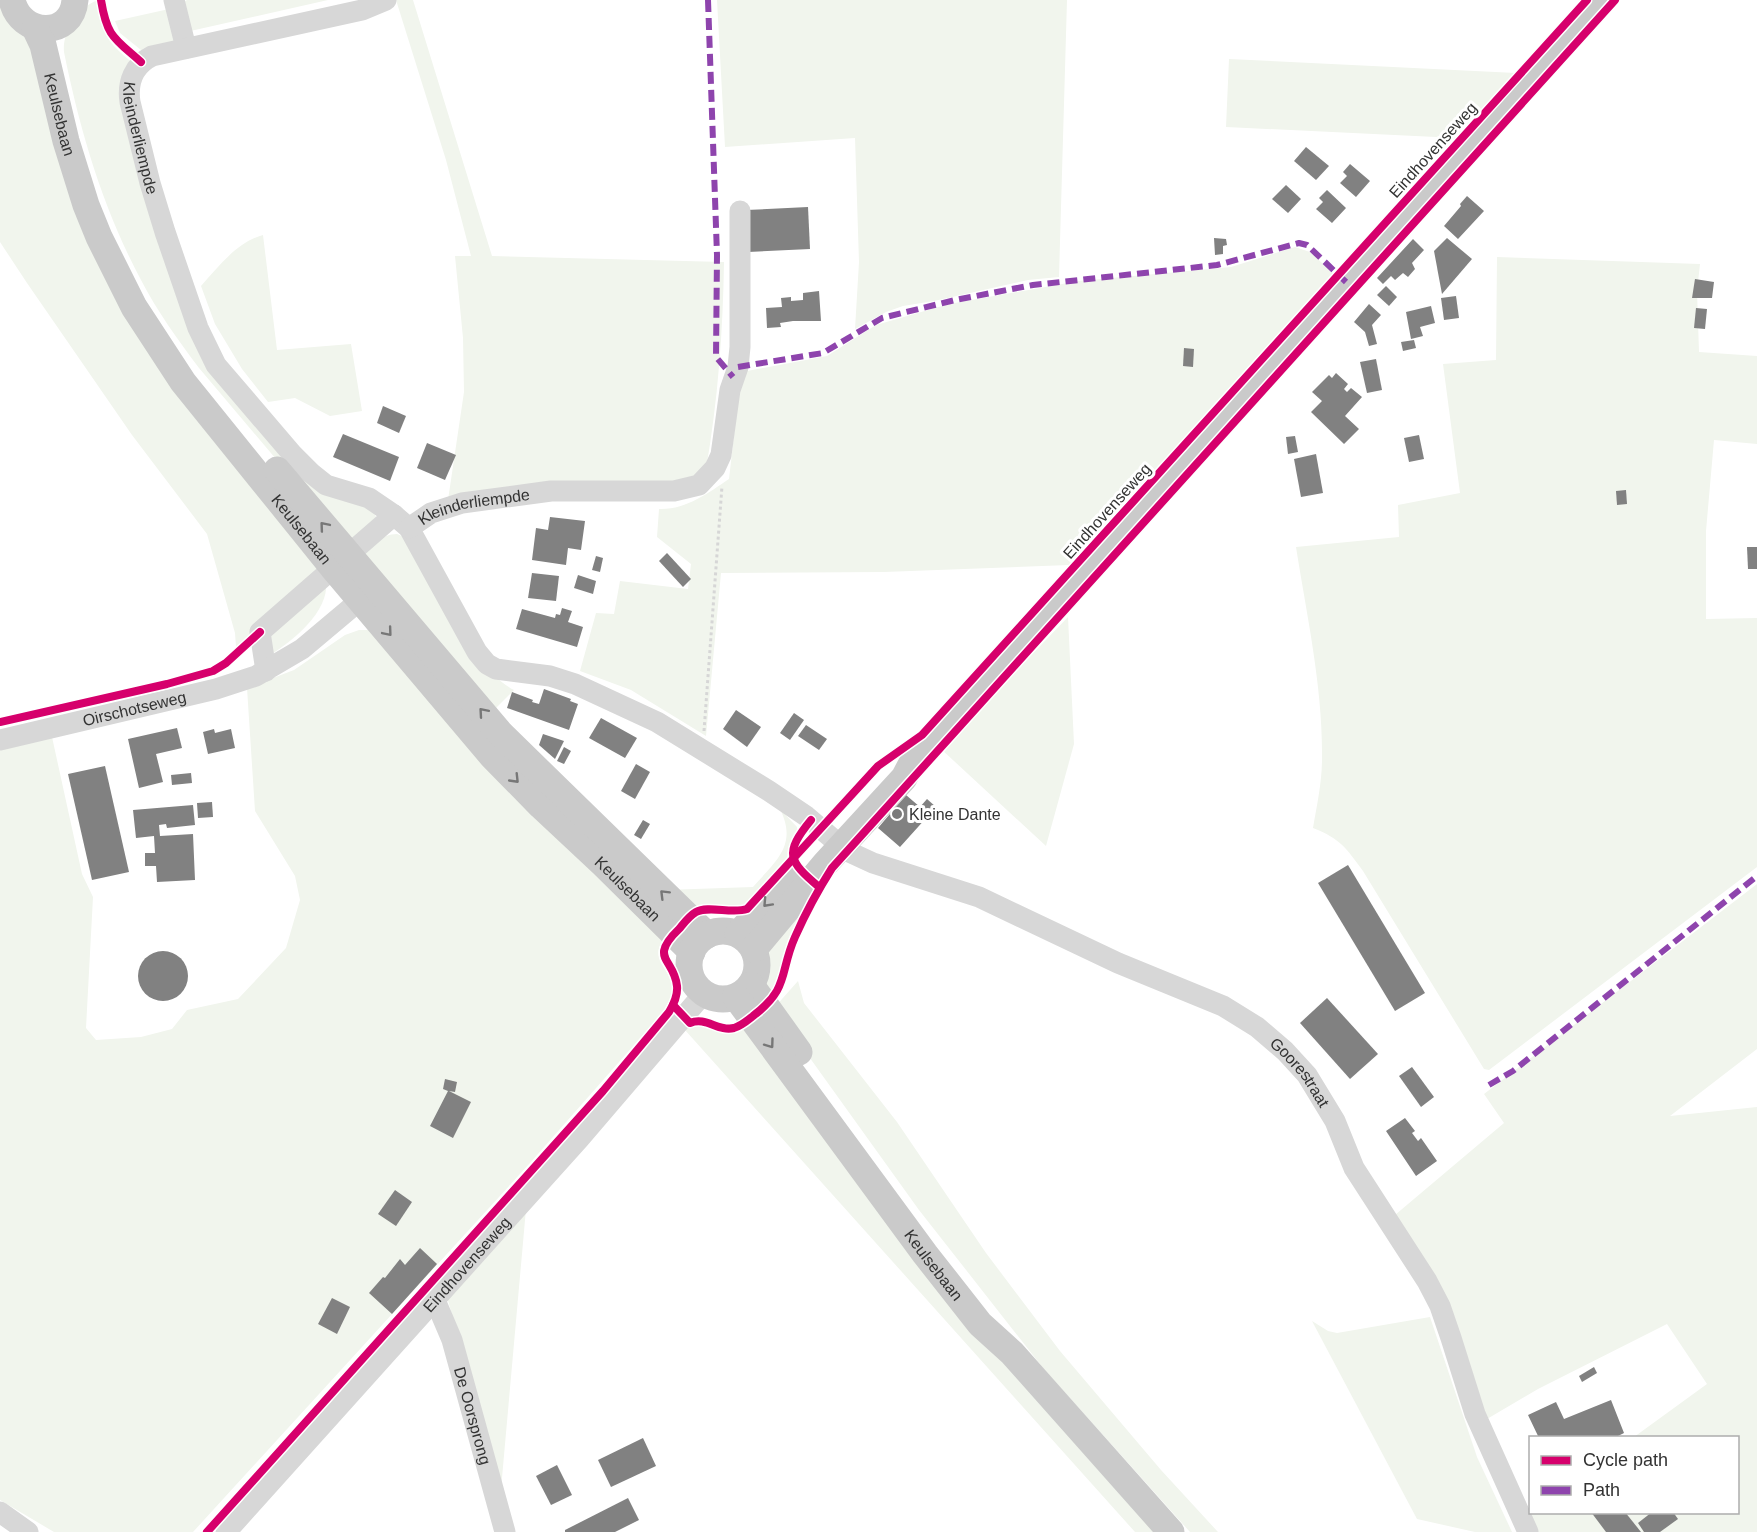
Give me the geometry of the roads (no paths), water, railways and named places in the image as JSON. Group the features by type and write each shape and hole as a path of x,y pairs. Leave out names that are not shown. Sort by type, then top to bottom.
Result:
{"main road":[{"path":"12,0 15,12 22,20 46,27 65,21 80,2"},
{"name":"Eindhovenseweg","path":"746,942 837,841 893,770 913,760 1600,0"},
{"name":"Keulsebaan","path":"46,27 65,80 79,138 111,230 130,270 164,327 197,373 368,593 699,943"},
{"path":"718,931 728,931 746,942 757,967 743,991 721,999 704,993 695,985 690,971 699,943 718,931"},
{"name":"Keulsebaan","path":"743,991 925,1254 980,1324 1012,1353 1171,1532"}],"street":[{"path":"174,0 186,48"},
{"name":"Kleinderliempde","path":"386,0 362,10 152,56 141,62 128,88 129,102 150,183 198,327 216,365 311,473 326,485 369,498 401,522 477,652 487,664 496,669 550,676 575,684 657,722 806,816 837,841"},
{"name":"Kleinderliempde","path":"401,522 462,502 581,490 674,491 699,485 715,468 721,455 730,390 738,367 740,211"},
{"path":"266,671 260,633 342,562 401,522"},
{"name":"Oirschotseweg","path":"0,740 216,689 266,671 302,649 368,593"},
{"name":"Goorestraat","path":"837,841 848,851 882,867 979,897 1119,963 1223,1006 1257,1027 1286,1051 1307,1075 1323,1100 1335,1121 1354,1168 1427,1281 1440,1306 1475,1414 1528,1532"},
{"name":"Eindhovenseweg","path":"226,1532 580,1138 704,993"},
{"name":"De Oorsprong","path":"435,1300 452,1340 505,1532"},
{"path":"0,1512 28,1532"}],"place":[{"name":"Kleine Dante","path":"897,814"}]}
